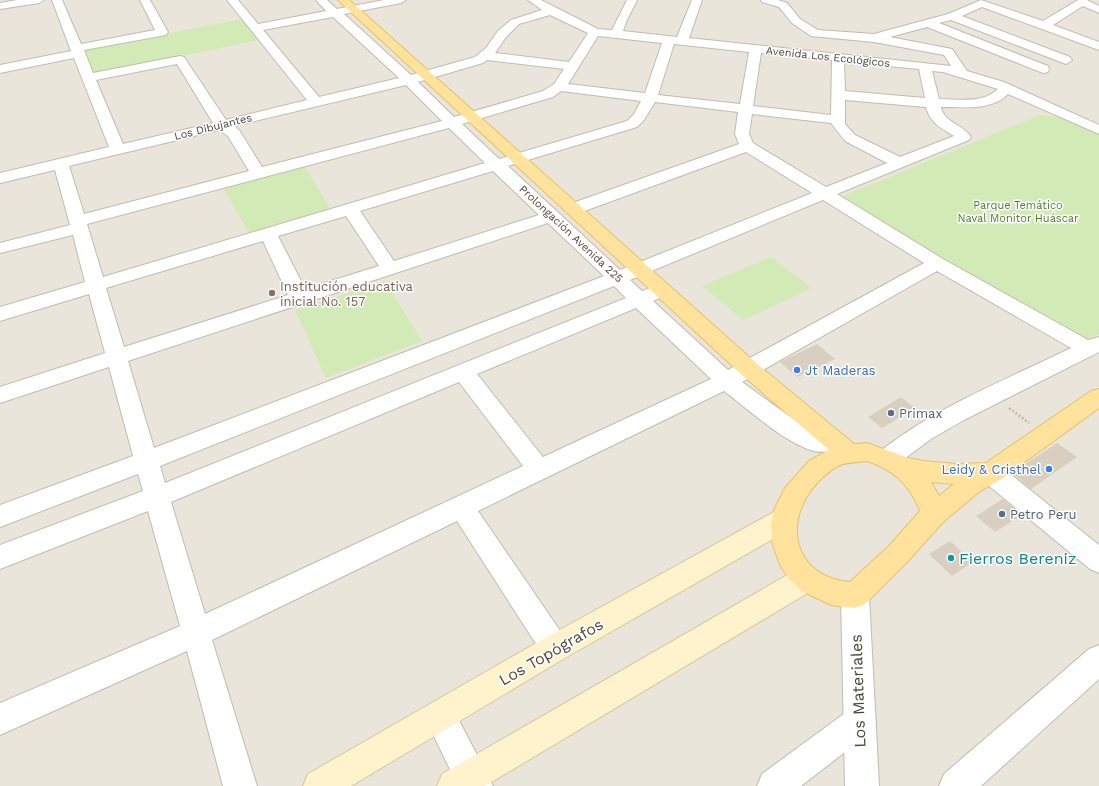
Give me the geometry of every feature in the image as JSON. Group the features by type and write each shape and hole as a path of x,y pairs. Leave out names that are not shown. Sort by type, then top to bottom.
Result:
{"main road":[{"name":"Prolongación Avenida 225","path":"343,7 426,75 749,369 842,448"},
{"path":"991,473 963,475 933,474 867,452 842,448 815,470 795,491 783,520 785,542 794,563 806,579 829,592 855,596 898,554 934,514 964,489 991,473 1099,397"},
{"path":"895,462 917,479 934,514"},
{"name":"Los Topógrafos","path":"320,786 555,648 783,520"},
{"path":"467,783 806,579"}],"street":[{"path":"0,1 8,0"},
{"path":"0,6 38,0"},
{"path":"57,0 118,150"},
{"path":"0,69 162,32 145,0"},
{"path":"232,0 316,102"},
{"name":"Prolongación Avenida 225","path":"321,0 343,7 409,80 451,122 726,380 800,434 815,442 842,448"},
{"path":"255,28 343,7 401,0"},
{"name":"Avenida Los Ecológicos","path":"533,0 551,11 595,32 675,42 925,66 961,72 1006,85 1099,130"},
{"path":"616,35 620,20 632,0"},
{"path":"0,314 632,124 637,120 649,98 675,42 697,0"},
{"path":"766,0 783,5 796,21 815,33 874,38 948,52 961,72"},
{"path":"1045,25 1082,2 1099,10"},
{"path":"874,38 952,16 982,3 1099,46"},
{"path":"485,56 502,34 515,22 551,11"},
{"path":"952,16 1066,60"},
{"path":"928,23 1043,69"},
{"path":"0,248 78,224 258,173 472,117 548,94 559,87 595,32"},
{"path":"1028,75 1099,49"},
{"path":"755,50 742,134 747,146 937,263 1093,346"},
{"path":"485,56 572,66"},
{"name":"Los Dibujantes","path":"0,178 409,80 472,62 485,56"},
{"path":"838,58 838,125 850,138 901,164"},
{"path":"89,78 180,60 222,125 234,133 258,173"},
{"path":"0,516 640,270 964,137 962,134 940,121 935,114 925,66"},
{"path":"838,95 932,103 978,103 989,102 996,99 1006,85"},
{"path":"559,87 838,120"},
{"path":"1080,122 1099,115"},
{"path":"573,209 747,146"},
{"path":"60,164 240,786"},
{"path":"350,209 390,269"},
{"path":"0,395 117,359 552,216"},
{"path":"268,234 300,299"},
{"path":"0,719 196,633 749,369 937,263"},
{"path":"0,557 156,497 662,290"},
{"path":"895,462 923,433 956,414 1093,346"},
{"path":"463,372 539,469"},
{"path":"991,473 1099,562"},
{"path":"462,506 555,648"},
{"name":"Los Materiales","path":"855,596 862,786"},
{"path":"956,786 1099,660"},
{"path":"440,716 467,783"},
{"path":"774,786 860,721"}],"path":[{"path":"992,396 1045,434"}],"shaded area":[{"path":"0,0 1099,0 1099,786 0,786"}],"green space":[{"path":"242,19 260,40 94,74 84,50"},
{"name":"Parque Temático Naval Monitor Huáscar","path":"1040,115 1060,117 1099,134 1099,334 1082,341 836,199"},
{"path":"304,165 331,210 250,236 223,187"},
{"path":"771,257 812,288 743,320 702,286"},
{"path":"385,281 422,341 326,378 295,310"}],"building":[{"path":"817,344 835,359 797,377 780,362"},
{"name":"Primax","path":"901,397 915,408 882,428 868,417"},
{"path":"1057,443 1077,457 1031,489 1012,473"},
{"name":"Petro Peru","path":"1003,499 1022,515 995,532 976,516"},
{"name":"Fierros Bereniz","path":"950,541 973,562 952,576 929,554"}],"place":[{"name":"Institución educativa inicial No. 157","path":"272,293"},
{"name":"Jt Maderas","path":"797,370"},
{"name":"Primax","path":"891,413"},
{"name":"Leidy & Cristhel","path":"1049,469"},
{"name":"Petro Peru","path":"1002,514"},
{"name":"Fierros Bereniz","path":"951,558"}]}
